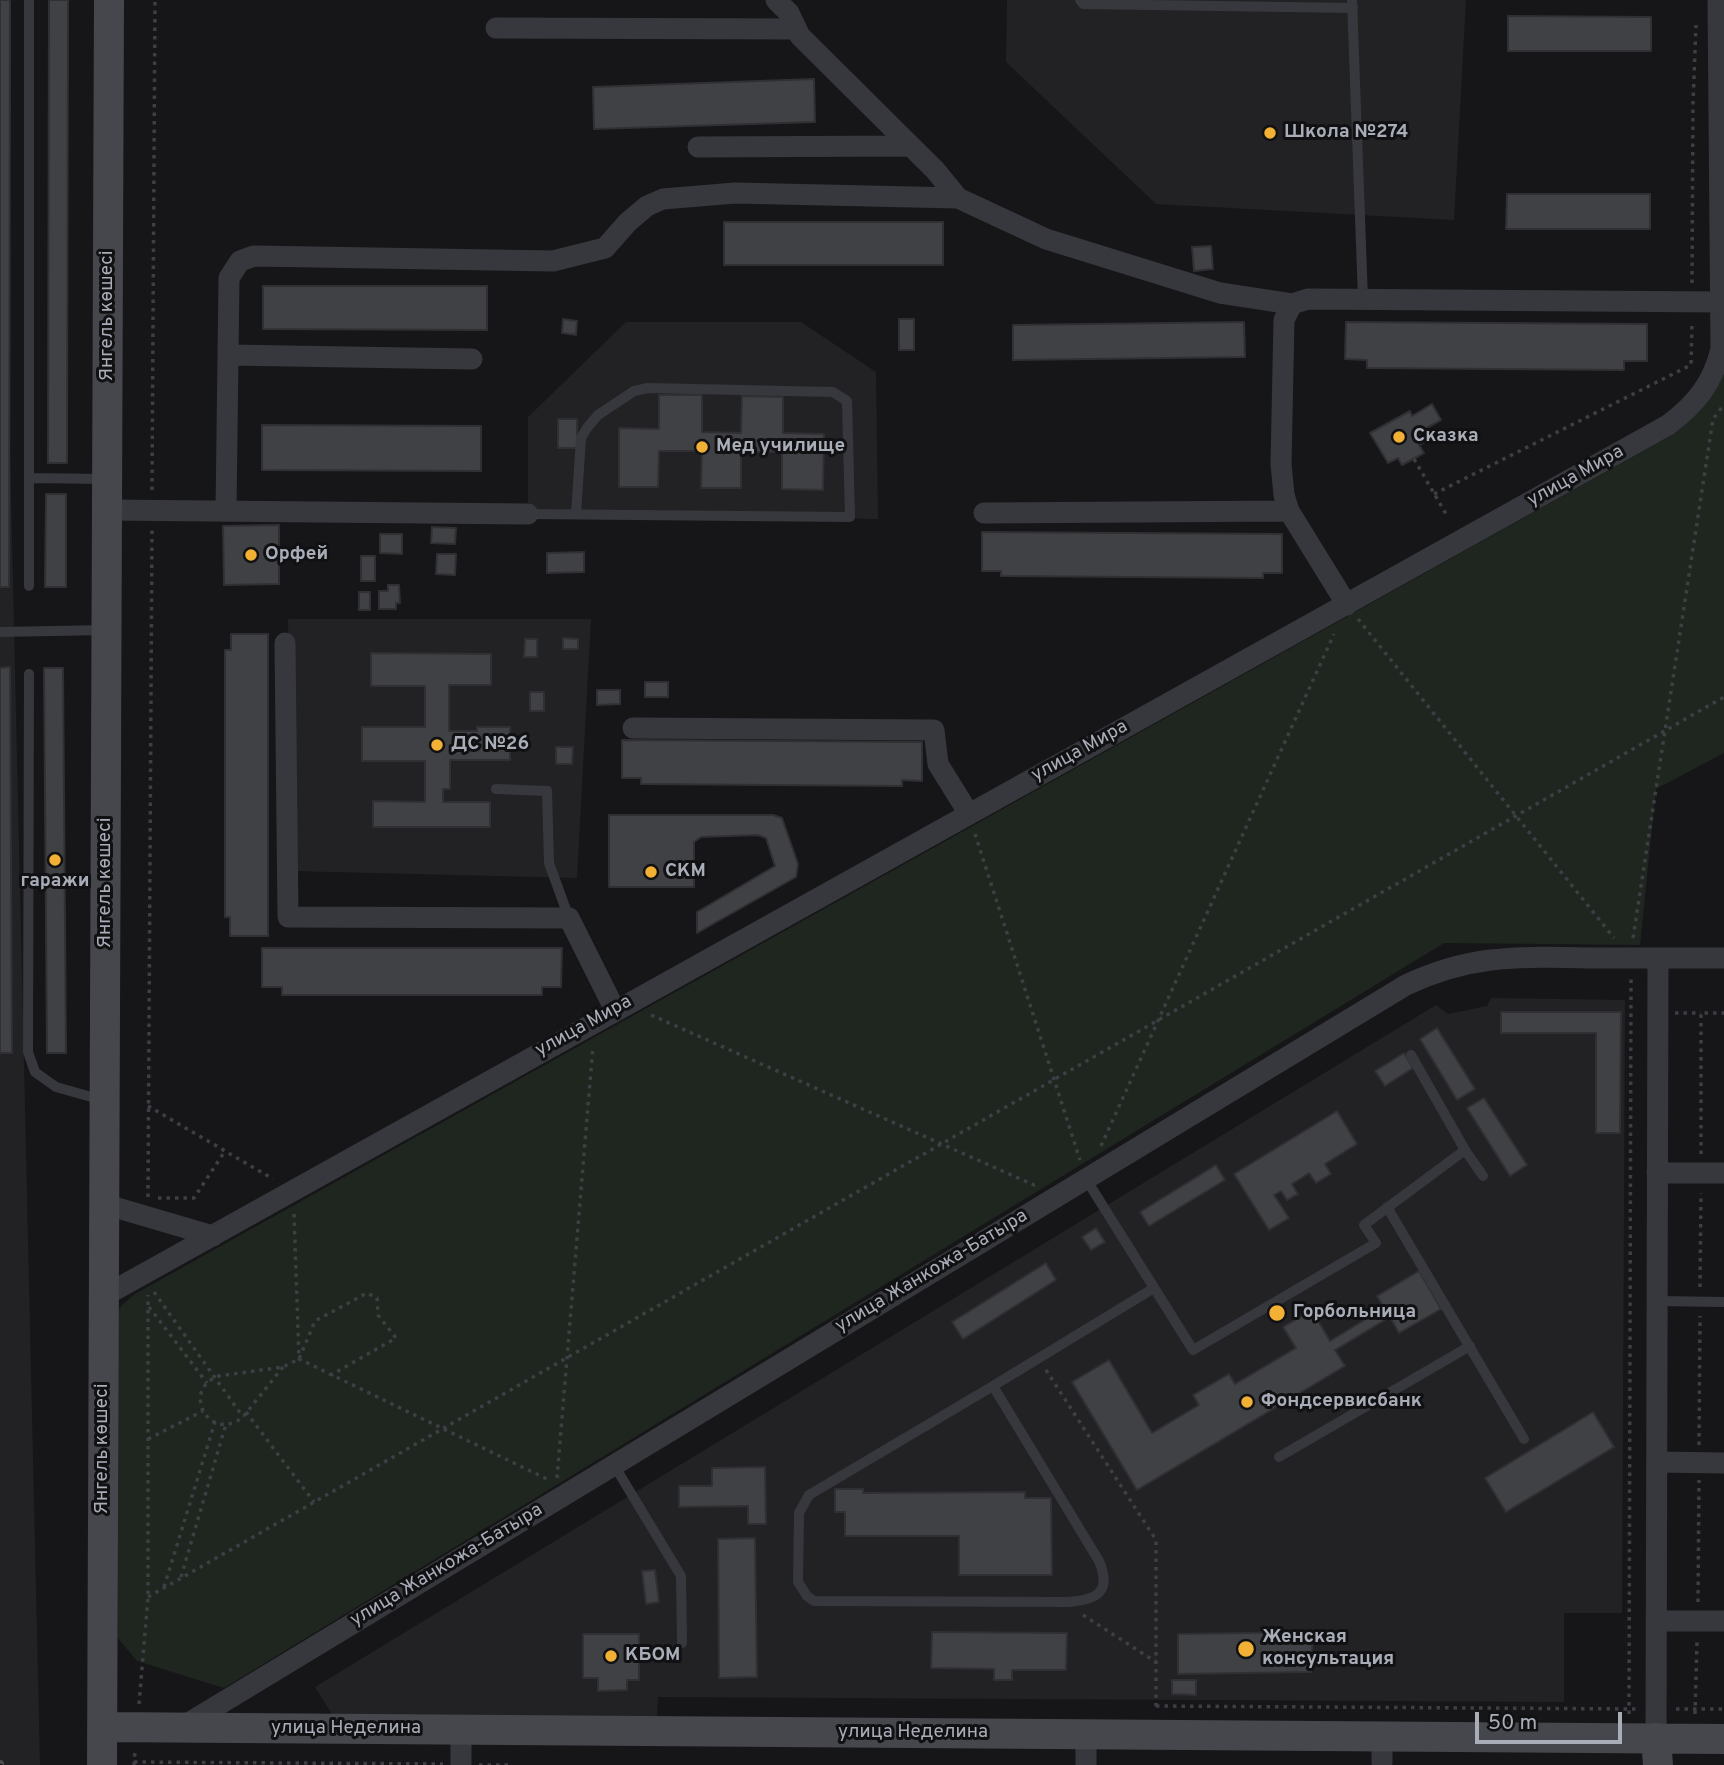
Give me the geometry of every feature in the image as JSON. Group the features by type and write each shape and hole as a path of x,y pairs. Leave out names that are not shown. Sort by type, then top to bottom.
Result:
{"street":[{"name":"Янгель көшесі","path":"102,1765 110,0"},
{"path":"776,0 789,13 800,36 958,198 1046,239 1220,293 1292,304 1308,299 1722,302"},
{"name":"улица Мира","path":"104,1296 1347,605 1668,425 1687,411 1700,398 1717,366 1721,349 1718,0"},
{"path":"496,28 796,29"},
{"path":"698,147 910,146"},
{"path":"226,511 229,278 240,261 254,256 553,261 605,248 628,222 647,206 663,200 735,193 958,198"},
{"path":"1292,304 1284,320 1282,480 1289,511 1347,605"},
{"path":"228,355 472,359"},
{"path":"107,510 528,514"},
{"path":"984,513 1289,511"},
{"path":"285,643 288,917 569,918 620,1007"},
{"path":"633,728 934,730 938,764 969,814"},
{"name":"улица Жанкожа-Батыра","path":"182,1727 614,1465 1083,1169 1434,971 1481,960 1519,957 1724,958"},
{"path":"1657,1738 1658,958"},
{"path":"1657,1173 1724,1173"},
{"path":"104,1203 148,1207 213,1236"},
{"path":"1657,1462 1724,1463"},
{"path":"1656,1621 1724,1621"},
{"name":"улица Неделина","path":"103,1727 1086,1734 1156,1720 1382,1749 1657,1738 1724,1739"},
{"path":"461,1730 461,1765"},
{"path":"1086,1734 1086,1765"}],"lane":[{"path":"29,0 29,586"},
{"path":"1080,0 1083,4 1353,4 1363,299"},
{"path":"528,514 850,517 847,401 832,392 648,388 634,391 598,415 581,439 576,514"},
{"path":"30,478 107,479"},
{"path":"0,632 107,630"},
{"path":"29,674 28,1052 35,1072 55,1087 105,1101"},
{"path":"496,789 547,791 550,863 569,918"},
{"path":"1411,1055 1465,1150 1483,1176"},
{"path":"1083,1169 1193,1350 1376,1243 1364,1225 1465,1150"},
{"path":"1387,1207 1524,1439"},
{"path":"993,1386 1099,1561 1104,1574 1103,1588 1096,1596 1085,1601 1068,1602 814,1601 807,1596 798,1582 799,1513 808,1495 1154,1288"},
{"path":"1657,1301 1724,1302"},
{"path":"1279,1457 1470,1346"},
{"path":"614,1465 681,1576 682,1643"}],"path":[{"path":"155,0 148,1207 194,1198 225,1151"},
{"path":"1722,407 1713,419 1630,958 1629,1709 1657,1738 1695,1709 1724,1709"},
{"path":"1414,459 1446,514"},
{"path":"1100,1148 1347,605 1630,958"},
{"path":"148,1597 1724,697"},
{"path":"969,814 1083,1169"},
{"path":"620,1007 1034,1185 1046,1179"},
{"path":"1701,1173 1701,1013 1724,1013"},
{"path":"299,1359 556,1484 595,1021"},
{"path":"148,1106 294,1191 299,1359"},
{"path":"1083,1169 1090,1154"},
{"path":"314,1502 244,1414 148,1285 148,1597 134,1764 512,1765"},
{"path":"283,1367 235,1422 215,1422 203,1411 200,1396 207,1383 216,1377 283,1367 299,1359 315,1321 367,1293 377,1298 379,1315 396,1338 331,1375"},
{"path":"148,1306 207,1383"},
{"path":"1039,1359 1156,1540 1156,1720 1629,1709"},
{"path":"148,1439 203,1411"},
{"path":"164,1588 215,1422"},
{"path":"181,1578 226,1424"},
{"path":"1695,1709 1699,1462"},
{"path":"1068,1602 1080,1613 1156,1662"}],"shaded area":[{"name":"Школа №274","path":"1007,0 1466,0 1454,220 1156,204 1006,62"},
{"path":"0,14 40,1765 0,1765"},
{"name":"Мед училище","path":"626,322 801,322 876,372 878,519 528,514 528,417"},
{"path":"1724,368 1724,753 1656,789 1640,945 1444,943 224,1688 137,1661 118,1638 115,1315 135,1294 1672,435 1703,406"},
{"name":"ДС №26","path":"288,619 591,619 577,878 292,871"},
{"name":"Горбольница","path":"1491,998 1625,1000 1622,1613 1564,1613 1564,1702 658,1697 657,1718 335,1719 315,1687 1436,1005 1448,1014 1487,1006"}],"building":[{"path":"0,0 10,0 9,587 0,587"},
{"path":"49,0 68,0 67,463 48,463"},
{"path":"1508,16 1651,17 1651,51 1508,51"},
{"path":"814,79 815,122 594,129 593,87"},
{"path":"1507,194 1650,194 1650,229 1506,229"},
{"path":"724,222 943,222 943,265 724,265"},
{"path":"1211,246 1213,269 1194,271 1192,247"},
{"path":"263,286 487,286 487,330 263,329"},
{"path":"563,319 577,321 576,335 562,333"},
{"path":"899,319 914,319 914,350 899,350"},
{"path":"1244,322 1245,357 1013,360 1013,325"},
{"path":"1346,322 1647,324 1647,361 1624,361 1624,370 1367,368 1367,360 1345,359"},
{"path":"659,395 702,395 702,432 741,433 742,396 783,397 783,433 824,434 823,490 782,489 782,452 741,452 741,488 701,488 702,451 659,451 658,487 619,487 619,428 659,429"},
{"name":"Сказка","path":"1432,404 1441,420 1421,431 1427,441 1419,445 1424,453 1402,465 1398,458 1388,463 1370,433 1410,411 1412,416"},
{"path":"558,419 577,419 577,448 558,448"},
{"path":"262,425 481,426 481,471 262,470"},
{"path":"46,494 66,494 66,587 45,587"},
{"name":"Орфей","path":"279,525 279,584 224,585 223,526"},
{"path":"432,527 456,528 455,544 431,543"},
{"path":"982,532 1282,534 1282,573 1263,573 1263,578 1001,576 1001,571 982,571"},
{"path":"380,534 402,534 402,554 380,553"},
{"path":"584,552 584,572 547,573 547,553"},
{"path":"437,554 456,554 455,575 436,574"},
{"path":"361,556 375,556 375,581 361,581"},
{"path":"388,585 399,585 400,603 396,603 396,609 379,609 379,591 388,591"},
{"path":"359,592 370,592 370,610 359,610"},
{"path":"231,634 268,634 268,936 230,936 230,917 225,917 225,650 231,650"},
{"path":"563,638 578,639 578,649 563,649"},
{"path":"525,639 537,639 537,657 524,657"},
{"path":"371,653 491,654 491,685 449,685 449,731 477,731 477,727 510,727 510,760 450,760 450,789 443,789 443,802 490,802 490,827 373,827 373,801 425,802 425,761 362,761 362,727 425,727 425,686 371,686"},
{"name":"гаражи","path":"10,667 12,1053 0,1053 0,668"},
{"name":"гаражи","path":"44,668 63,668 66,1053 47,1053"},
{"path":"645,682 668,682 668,697 645,697"},
{"path":"597,690 620,690 620,704 597,705"},
{"path":"530,692 544,692 544,711 530,711"},
{"path":"622,740 922,742 922,781 902,780 902,786 641,784 641,778 622,778"},
{"path":"556,747 573,747 572,764 556,764"},
{"name":"СКМ","path":"609,815 773,815 782,818 798,864 796,877 697,933 697,912 775,866 766,838 758,835 701,837 694,842 694,887 609,887"},
{"path":"262,948 562,948 561,987 542,987 542,995 282,995 282,987 262,987"},
{"path":"1501,1012 1621,1012 1620,1133 1596,1133 1596,1033 1501,1033"},
{"path":"1437,1028 1475,1089 1457,1100 1420,1039"},
{"path":"1404,1053 1413,1068 1385,1086 1375,1071"},
{"path":"1484,1098 1527,1165 1510,1176 1467,1108"},
{"path":"1337,1111 1357,1144 1325,1164 1331,1174 1316,1183 1309,1173 1292,1184 1298,1194 1287,1200 1281,1191 1274,1195 1289,1218 1269,1230 1234,1174"},
{"path":"1216,1165 1225,1180 1149,1226 1140,1212"},
{"path":"1096,1228 1105,1242 1091,1250 1082,1237"},
{"path":"1046,1263 1056,1280 963,1339 952,1322"},
{"path":"1419,1271 1441,1309 1399,1333 1390,1317 1335,1350 1345,1366 1137,1490 1072,1382 1109,1360 1152,1433 1199,1405 1193,1395 1229,1374 1235,1384 1296,1348 1283,1327 1312,1310 1330,1341 1384,1308 1377,1296"},
{"path":"1593,1412 1614,1447 1506,1512 1485,1478"},
{"path":"765,1467 766,1524 748,1524 748,1506 679,1507 679,1486 712,1486 712,1468"},
{"path":"835,1489 863,1489 863,1493 1025,1492 1025,1498 1051,1498 1052,1575 959,1575 959,1536 845,1536 845,1512 835,1512"},
{"path":"755,1538 757,1677 719,1678 718,1539"},
{"path":"655,1570 659,1602 646,1604 642,1571"},
{"path":"932,1632 1067,1633 1066,1670 1012,1670 1012,1680 994,1680 994,1669 931,1668"},
{"name":"Женская консультация","path":"1313,1632 1311,1672 1178,1674 1178,1634"},
{"name":"КБОМ","path":"583,1634 639,1634 639,1680 627,1680 627,1690 598,1691 598,1678 583,1678"},
{"path":"1172,1680 1196,1680 1196,1695 1172,1694"}],"place":[{"name":"Школа №274","path":"1270,133"},
{"name":"Сказка","path":"1399,437"},
{"name":"Мед училище","path":"702,447"},
{"name":"Орфей","path":"251,555"},
{"name":"ДС №26","path":"437,745"},
{"name":"гаражи","path":"55,860"},
{"name":"СКМ","path":"651,872"},
{"name":"Горбольница","path":"1277,1313"},
{"name":"Фондсервисбанк","path":"1247,1402"},
{"name":"Женская консультация","path":"1246,1649"},
{"name":"КБОМ","path":"611,1656"}]}
